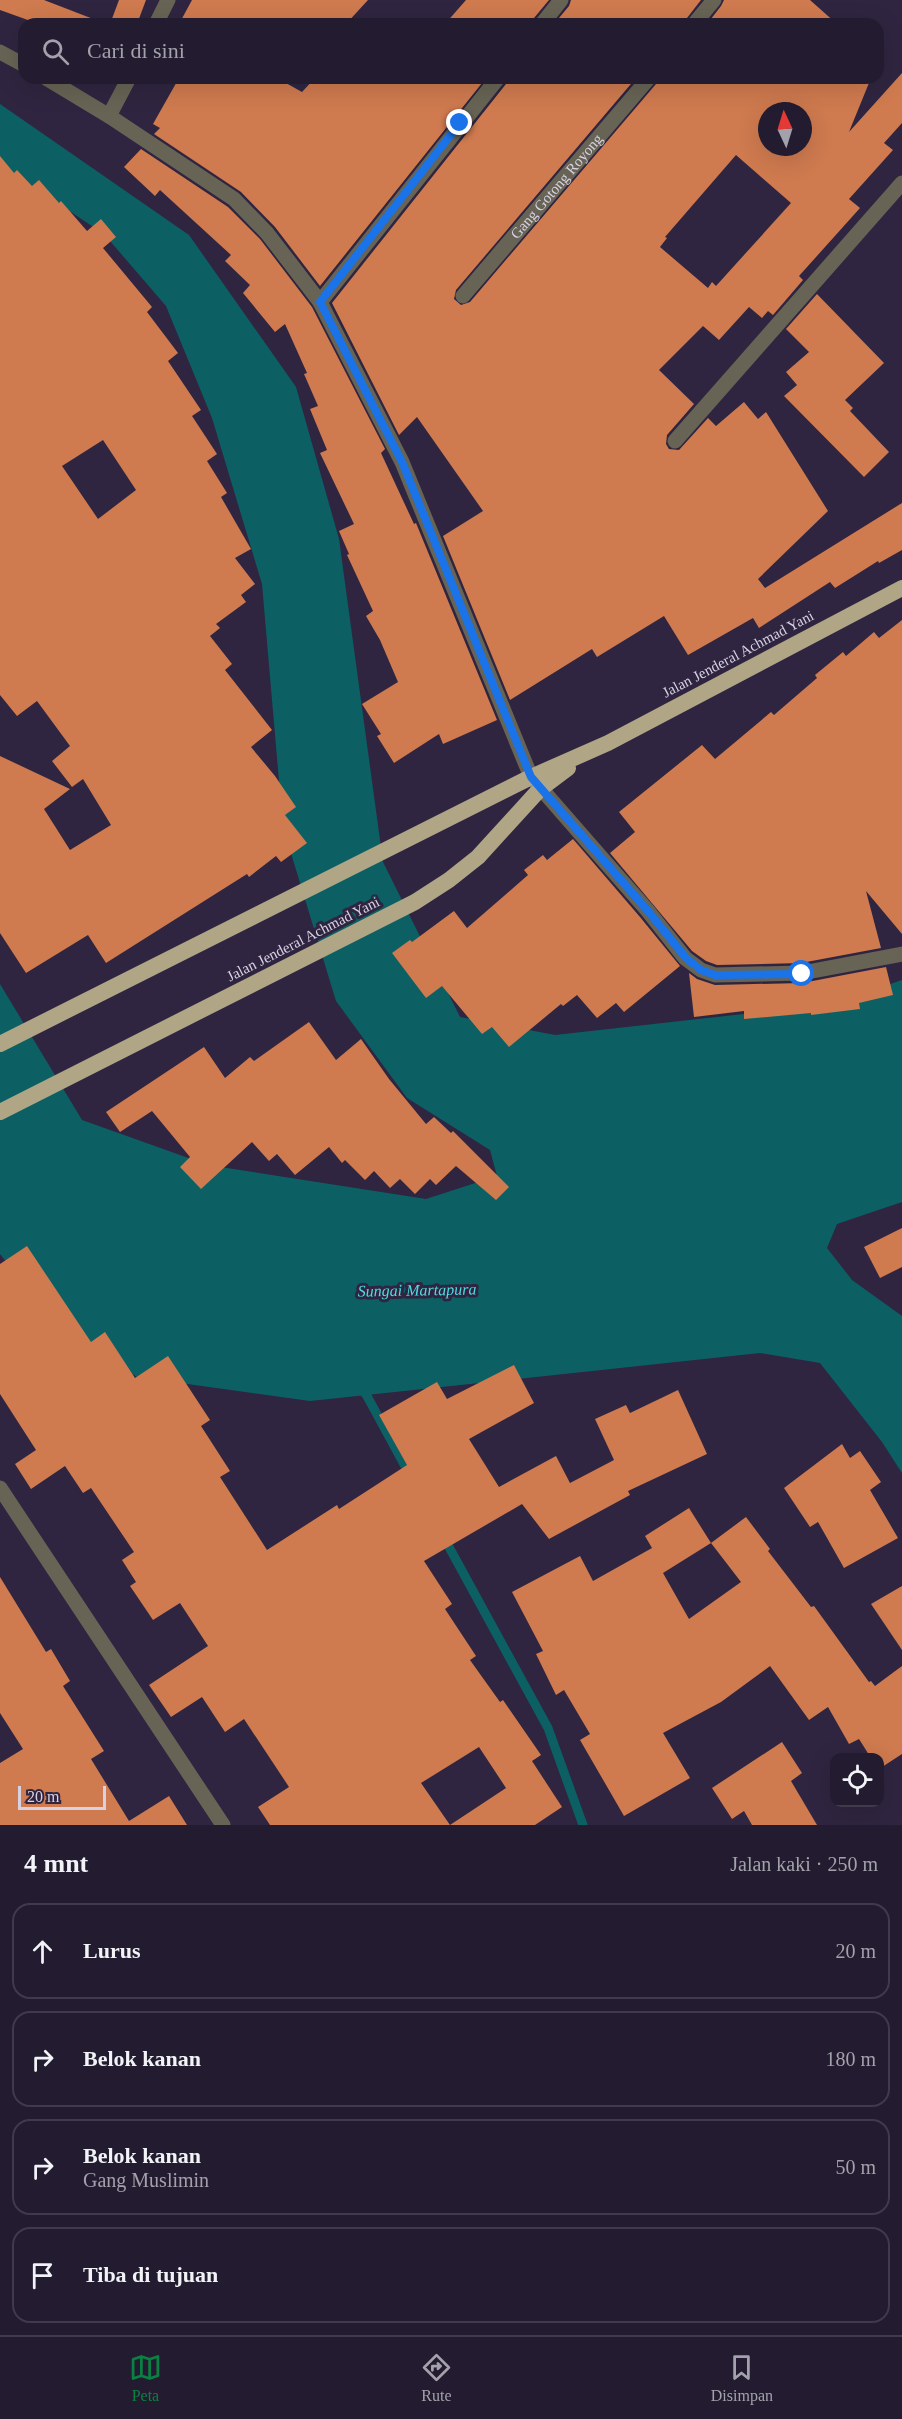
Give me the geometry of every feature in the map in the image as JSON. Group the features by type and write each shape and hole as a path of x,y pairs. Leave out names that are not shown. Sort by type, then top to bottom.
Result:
{"highway":[{"name":"Jalan Jenderal Achmad Yani","path":"0,1044 453,818 536,783 590,751 902,588"},
{"name":"Jalan Jenderal Achmad Yani","path":"0,1112 415,902 449,880 478,857 536,783"}],"street":[{"path":"159,18 168,0"},
{"path":"547,18 561,0"},
{"path":"699,18 714,0"},
{"path":"0,52 18,62"},
{"path":"56,84 110,116 234,199 267,233 320,302 402,462 536,783 686,958 701,970 715,975 802,974 902,954"},
{"path":"110,116 126,84"},
{"path":"320,302 493,84"},
{"name":"Gang Gotong Royong","path":"463,296 644,84"},
{"path":"675,441 902,183"},
{"path":"0,1488 223,1825"}],"water":[{"name":"Sungai Martapura","path":"0,104 189,235 296,387 339,539 383,862 460,1017 555,1035 833,1004 902,980 902,1202 837,1224 827,1248 852,1280 902,1316 902,1473 882,1442 820,1363 760,1353 310,1401 137,1377 47,1315 0,1254 0,984 82,1120 208,1165 426,1199 497,1176 490,1150 407,1098 336,1001 283,827 262,584 212,418 166,306 104,234 0,165"}],"building":[{"path":"0,0 44,0 91,18 22,18 0,10"},
{"path":"119,0 146,0 139,18 112,18"},
{"path":"192,0 368,0 352,18 182,18"},
{"path":"466,0 549,0 534,18 450,18"},
{"path":"571,0 701,0 687,18 559,18"},
{"path":"724,0 810,0 830,18 712,18"},
{"path":"902,73 902,123 884,143 893,150 849,199 860,208 799,276 803,280 773,315 768,311 762,318 749,307 719,340 703,326 659,370 694,404 667,435 666,444 669,449 679,450 708,418 716,426 744,402 758,419 766,412 828,511 758,579 765,588 902,503 902,550 879,563 878,561 835,588 830,582 759,628 753,618 688,655 664,616 597,657 592,649 510,700 443,536 483,511 417,417 399,435 332,303 506,84 631,84 456,290 454,299 461,305 470,302 656,84 869,84 849,132","holes":["736,155 791,203 716,286 712,282 708,288 660,247 667,238 665,237"]},
{"path":"176,84 288,84 302,92 309,84 481,84 320,286 275,227 241,192 154,134 160,128 153,124"},
{"path":"141,149 228,207 260,239 312,307 385,449 381,453 414,524 416,523 497,720 443,744 439,734 394,763 377,736 381,734 362,704 398,682 380,640 366,616 373,611 347,555 349,554 339,531 354,524 320,453 327,450 310,409 318,406 304,374 307,373 285,324 275,332 243,293 250,285 225,261 231,255 160,190 155,196 124,167"},
{"path":"0,156 14,173 17,170 32,186 39,180 87,231 101,219 116,237 103,248 152,307 147,312 178,353 168,361 201,410 192,416 217,454 207,461 227,493 221,497 251,549 235,558 255,584 241,595 246,602 216,624 220,628 210,636 232,664 225,670 272,730 251,747 275,776 296,807 285,815 307,843 281,862 276,856 249,877 247,874 106,963 88,935 26,973 0,933 0,756 70,789 44,809 70,850 111,825 83,779 72,787 52,761 70,746 37,701 17,716 0,695","holes":["103,440 136,490 98,519 62,466"]},
{"path":"817,294 884,363 845,400 853,408 850,411 889,452 864,477 784,396 797,385 786,372 809,352 786,329"},
{"path":"902,620 902,934 866,891 881,948 801,963 717,965 706,961 692,951 610,853 635,832 619,812 702,745 715,759 771,712 774,715 817,678 815,675 843,652 846,656 874,632 879,638"},
{"path":"573,839 680,966 624,1012 616,1003 597,1018 577,995 563,1006 561,1004 509,1047 492,1027 482,1034 442,986 426,998 392,953 410,940 412,942 454,911 467,928 528,875 524,870 543,855 547,860"},
{"path":"886,967 893,995 859,1003 860,1009 744,1019 744,1011 694,1017 689,973 697,979 715,985 802,983"},
{"path":"309,1022 336,1060 361,1039 389,1079 426,1124 434,1117 451,1133 453,1131 509,1187 496,1200 456,1166 436,1185 430,1179 415,1194 400,1179 390,1188 374,1171 365,1180 345,1160 342,1163 329,1147 295,1175 277,1154 269,1161 252,1142 201,1189 180,1167 190,1157 152,1111 120,1132 106,1112 204,1047 225,1078 250,1057 254,1061"},
{"path":"902,1228 902,1267 880,1278 864,1247"},
{"path":"27,1246 91,1342 105,1332 135,1378 168,1356 210,1420 201,1426 230,1471 220,1477 267,1550 337,1505 339,1509 407,1465 379,1415 437,1382 447,1399 514,1365 534,1403 469,1439 499,1487 556,1456 570,1483 614,1460 595,1419 626,1405 630,1413 678,1390 707,1454 628,1491 630,1495 549,1539 522,1504 424,1561 452,1604 445,1609 476,1656 470,1660 500,1702 503,1700 541,1755 532,1761 562,1807 535,1825 450,1825 270,1825 258,1807 289,1787 244,1719 225,1732 202,1697 171,1717 149,1685 208,1646 180,1603 153,1620 130,1586 136,1582 122,1560 134,1552 91,1488 83,1493 65,1466 31,1489 15,1464 36,1450 0,1394 0,1264","holes":["479,1747 506,1788 450,1825 421,1783"]},
{"path":"842,1444 850,1458 860,1451 881,1482 870,1490 898,1538 844,1568 818,1522 810,1527 784,1488"},
{"path":"689,1508 711,1543 746,1517 770,1549 768,1551 811,1607 814,1606 869,1682 871,1681 875,1686 902,1666 902,1754 884,1766 884,1753 868,1753 859,1739 849,1744 828,1707 809,1720 770,1666 721,1702 663,1733 690,1778 624,1816 580,1740 590,1734 564,1690 556,1695 536,1654 543,1651 512,1592 580,1556 593,1581 652,1548 645,1536","holes":["711,1543 741,1582 689,1619 663,1573"]},
{"path":"0,1577 46,1652 51,1649 70,1681 63,1686 104,1751 91,1759 129,1821 169,1796 187,1825 0,1825 0,1763 23,1749 0,1713"},
{"path":"902,1586 902,1650 871,1604"},
{"path":"782,1742 802,1773 791,1781 817,1825 752,1825 744,1811 732,1819 712,1788"}],"waterway":[{"path":"360,1387 411,1477"},
{"path":"443,1536 548,1728 583,1825"}],"route":[{"path":"460,123 320,302 402,462 531,777 686,958 701,970 715,975 802,974"}]}
